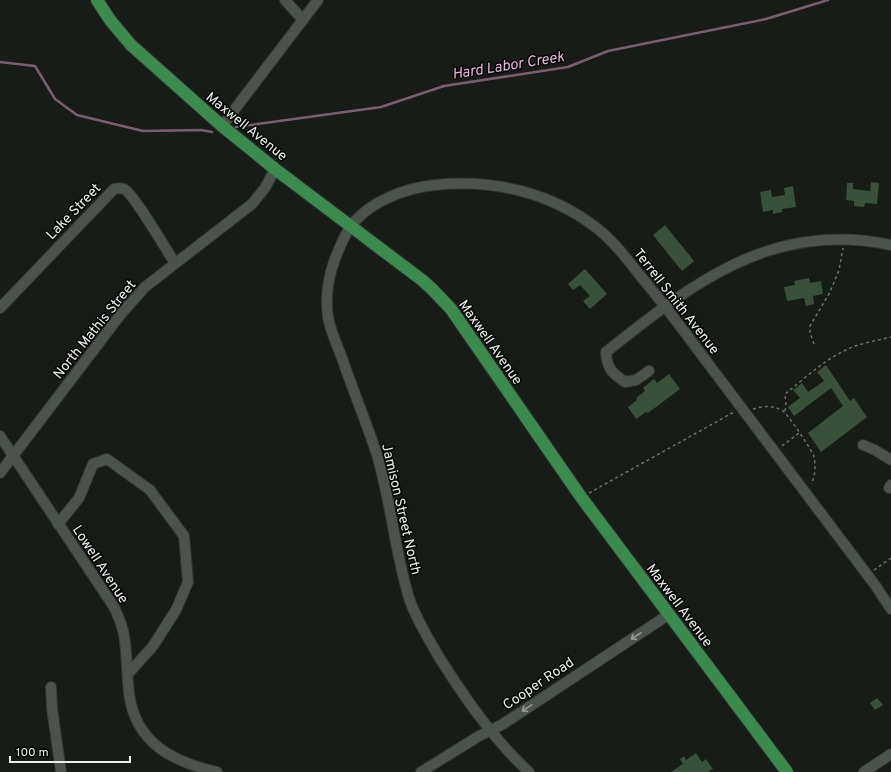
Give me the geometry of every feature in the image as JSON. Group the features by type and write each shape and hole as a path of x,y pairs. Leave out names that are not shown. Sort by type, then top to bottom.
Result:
{"main road":[{"name":"Maxwell Avenue","path":"97,0 131,45 222,126 422,280 451,309 581,497 787,772"}],"street":[{"path":"285,0 303,20"},
{"path":"222,126 318,0"},
{"name":"North Mathis Street","path":"0,473 121,314 145,287 252,204 265,188 276,169"},
{"name":"Terrell Smith Avenue","path":"350,226 386,198 399,192 443,184 470,183 494,185 520,190 542,197 578,215 597,228 622,252 666,307 867,574 891,609"},
{"name":"Lake Street","path":"0,308 114,189 124,189 134,200 175,263"},
{"name":"Jamison Street North","path":"350,226 336,255 328,280 327,305 331,328 377,457 406,585 414,611 425,634 455,682 491,730 511,754 529,772"},
{"path":"649,371 636,380 625,382 613,374 607,363 606,352 666,307 724,268 778,247 807,241 845,239 866,240 891,245"},
{"name":"Lowell Avenue","path":"0,436 114,607 120,621 125,641 131,704 140,727 157,748 175,759 217,772"},
{"path":"863,445 875,450 891,460"},
{"path":"58,524 79,498 93,464 107,459 150,490 184,536 188,582 176,610 153,646 128,674"},
{"name":"Cooper Road","path":"421,772 503,724 668,615"},
{"path":"50,687 61,772"},
{"path":"864,772 891,754"}],"path":[{"path":"814,344 810,333 810,326 830,292 839,270 845,239"},
{"path":"785,411 785,394 825,363 844,350 853,346 891,337"},
{"path":"581,497 742,409 764,406 774,407 785,411 814,455 815,469 813,481 806,493"},
{"path":"775,452 799,433"},
{"path":"867,574 891,558"}],"building":[{"path":"871,182 879,183 877,204 865,203 864,207 854,206 854,201 846,200 847,183 853,183 853,189 870,191"},
{"path":"793,186 796,207 782,209 782,212 773,214 773,210 763,212 760,192 771,190 772,197 785,195 784,188"},
{"path":"665,225 694,261 682,271 653,235"},
{"path":"585,269 607,294 590,309 583,301 590,296 580,285 573,290 568,284"},
{"path":"809,278 810,283 821,281 823,294 813,296 814,304 806,306 804,298 787,301 784,287 795,285 794,281"},
{"path":"826,365 850,401 854,398 867,417 821,452 808,433 843,406 831,388 794,416 788,407 800,398 793,390 802,383 808,392 824,381 817,372"},
{"path":"669,374 680,389 648,413 646,412 636,419 628,407 645,391 643,388 654,379 657,383"},
{"path":"877,698 883,705 875,710 870,703"},
{"path":"696,753 702,762 706,759 713,769 709,771 710,772 671,772 683,764 680,759 684,756 686,760"}],"waterway":[{"name":"Hard Labor Creek","path":"236,127 381,107 444,86 568,67 608,51 766,19 828,0"},
{"name":"Hard Labor Creek","path":"0,62 35,66 55,99 77,115 143,131 201,130 212,132"}]}
